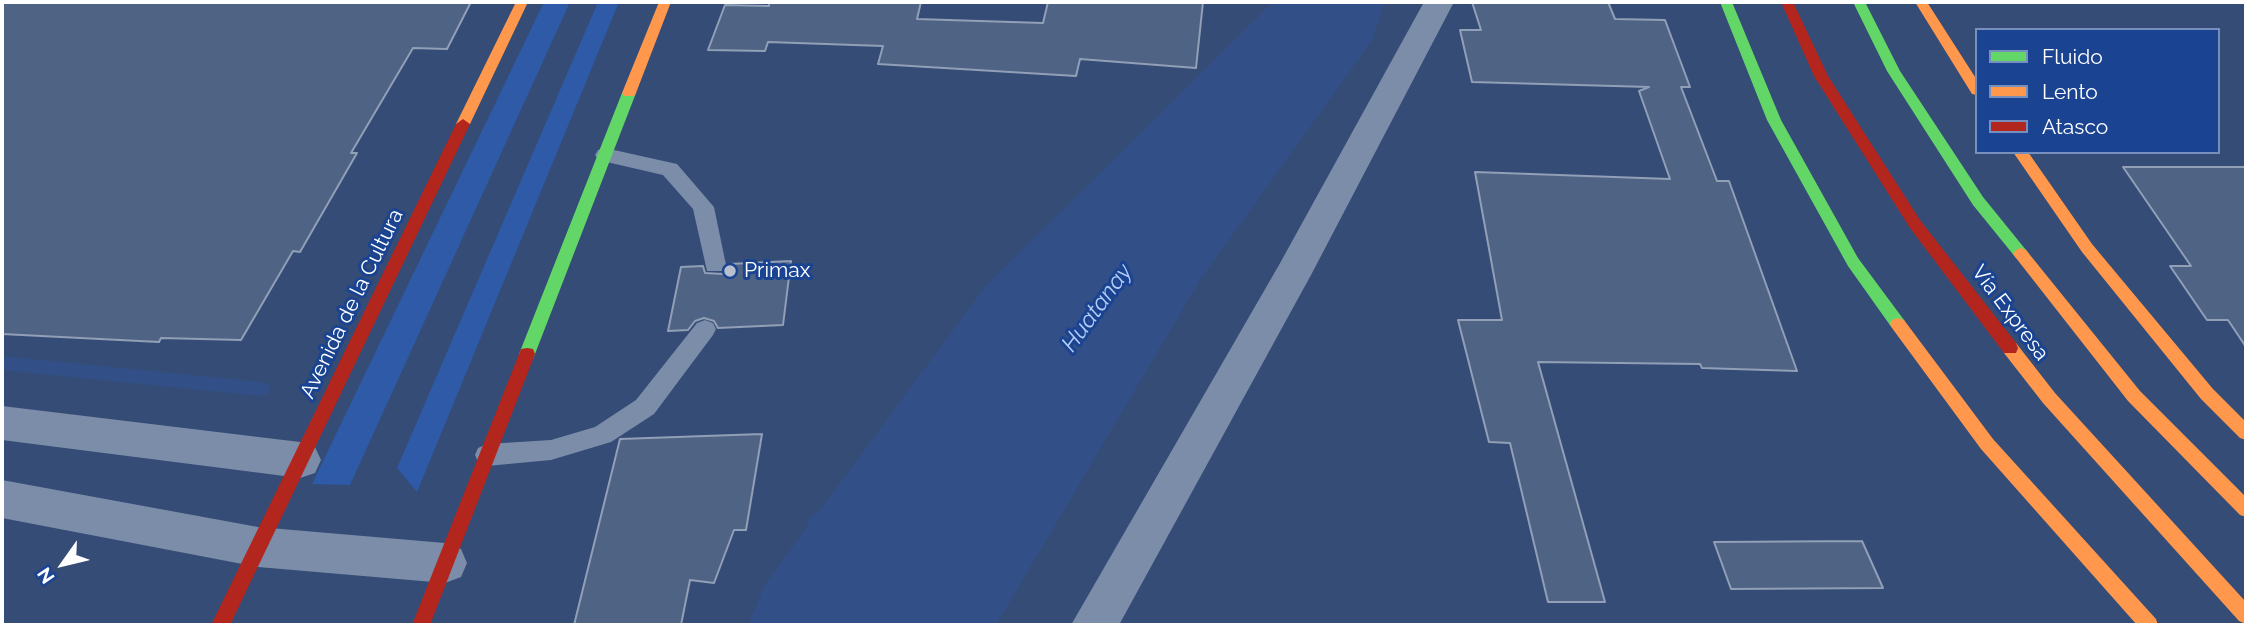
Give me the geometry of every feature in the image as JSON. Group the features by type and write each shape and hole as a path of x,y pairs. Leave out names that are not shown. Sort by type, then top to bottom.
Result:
{"main road":[{"name":"Avenida de la Cultura","path":"220,625 522,2"},
{"path":"421,625 665,2"},
{"path":"1726,2 1773,120 1853,262 1987,444 2150,625"},
{"name":"Vía Expresa","path":"1787,2 1821,76 1916,224 2049,398 2246,615"},
{"name":"Vía Expresa","path":"1859,2 1894,71 1978,201 2134,396 2246,509"},
{"path":"1921,2 1975,88"},
{"path":"2021,154 2096,258 2207,394 2246,433"}],"street":[{"path":"1094,625 1299,263 1439,2"},
{"path":"2,423 300,460"},
{"path":"2,499 258,547 445,563"}],"lane":[{"path":"606,155 670,169 703,207 715,265"},
{"path":"487,455 551,450 602,436 645,407 705,329"}],"shaded area":[{"path":"544,2 570,2 350,485 312,484"},
{"path":"598,2 619,2 417,492 397,468"}],"water":[{"name":"Huatanay","path":"1321,2 1384,2 1373,39 1200,280 996,625 811,625 1022,316"}],"building":[{"path":"2,2 471,2 447,49 413,48 351,153 357,153 300,252 293,251 241,340 161,338 159,342 2,334"},
{"path":"769,2 921,2 917,19 1043,23 1048,2 1203,2 1196,68 1080,59 1076,76 878,64 883,46 768,42 765,51 708,50 725,5 769,6"},
{"path":"1472,2 1608,2 1615,19 1665,20 1690,87 1681,87 1717,181 1729,181 1797,371 1702,368 1700,364 1538,362 1605,602 1548,602 1510,443 1489,442 1458,320 1502,320 1475,172 1670,179 1639,91 1649,87 1472,82 1460,30 1481,30"},
{"path":"2123,167 2246,167 2246,347 2228,320 2207,320 2170,266 2191,266"},
{"path":"791,261 783,325 718,328 714,321 704,318 695,321 688,330 668,331 681,267 703,266 705,273 723,274 729,264"},
{"path":"762,434 746,530 734,530 714,583 690,580 681,625 574,625 620,439"},
{"path":"1862,541 1883,588 1731,589 1714,542"}],"waterway":[{"path":"811,625 1022,316 1321,2"},
{"path":"2,363 262,389"},
{"path":"817,523 896,541"}],"traffic: fast":[{"path":"1726,2 1774,120 1853,262 1898,324"},
{"path":"1859,2 1894,71 1978,201 2021,254"},
{"path":"527,354 629,93"}],"traffic: slow":[{"path":"463,124 522,2"},
{"path":"629,93 665,2"},
{"path":"1921,2 1975,88"},
{"path":"2021,154 2087,248 2207,394 2246,433"},
{"path":"2021,254 2134,396 2246,509"},
{"path":"1898,324 1987,444 2149,625"},
{"path":"2010,348 2049,398 2246,615"}],"traffic: jam":[{"path":"1787,2 1821,76 1915,224 2010,348"},
{"path":"220,625 463,124"},
{"path":"421,625 527,354"}],"place":[{"name":"Primax","path":"730,271"}]}
